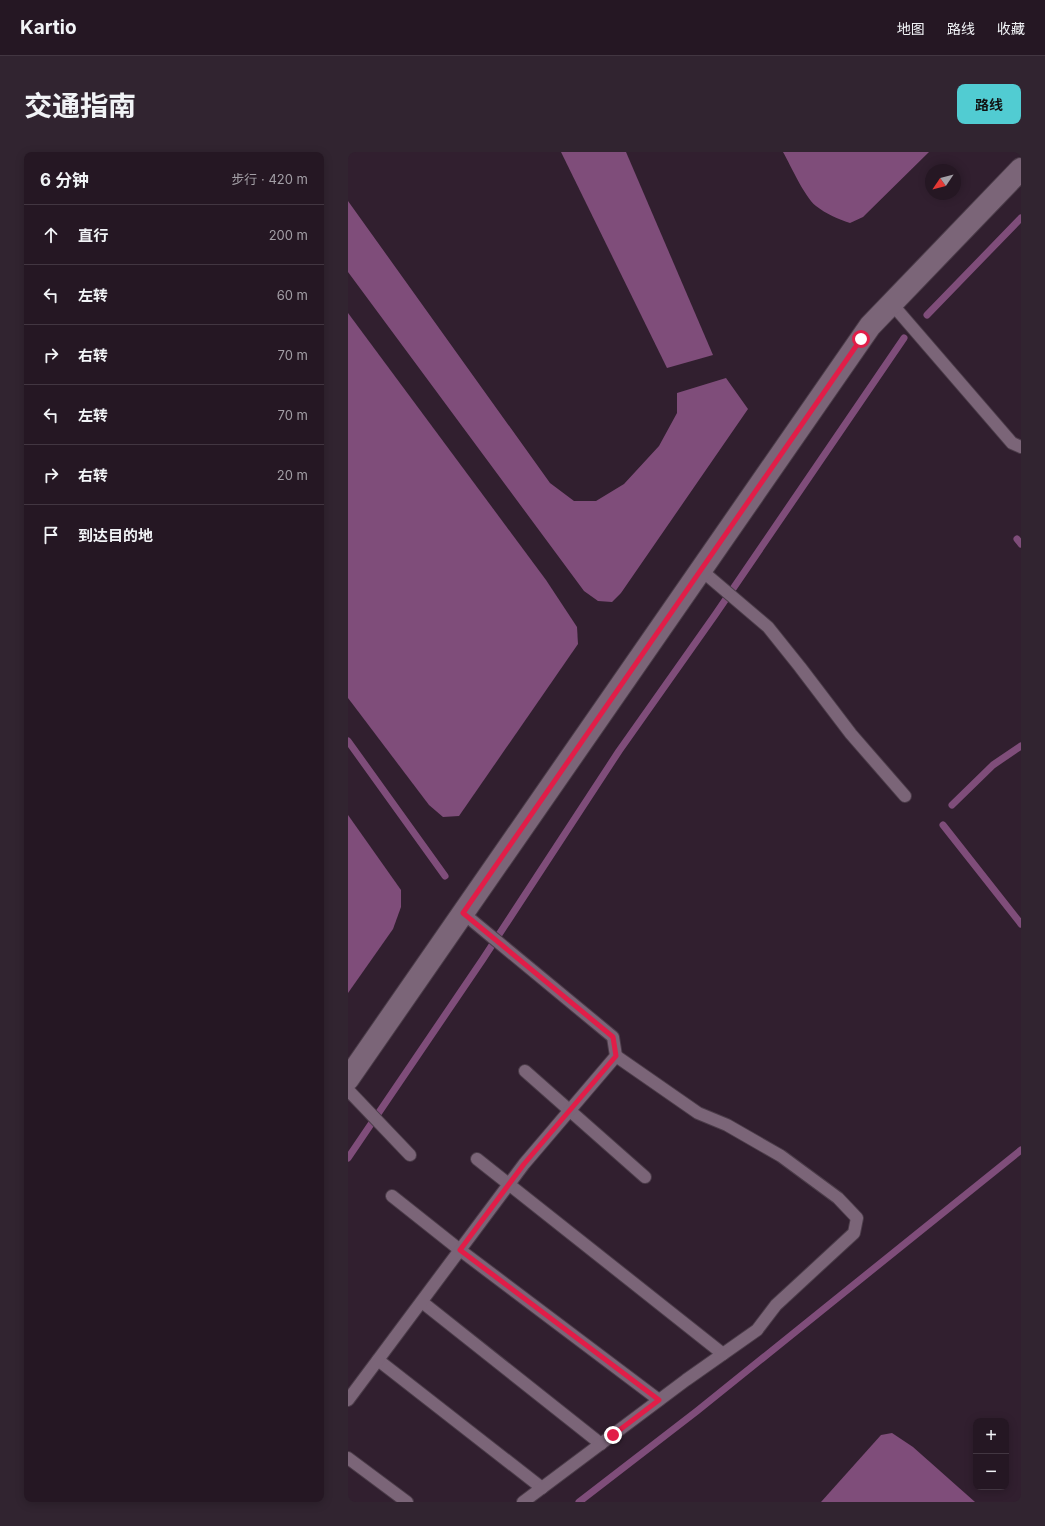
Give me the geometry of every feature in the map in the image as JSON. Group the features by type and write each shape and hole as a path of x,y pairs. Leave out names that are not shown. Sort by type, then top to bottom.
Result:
{"street":[{"path":"348,1078 870,326 1021,169"}],"lane":[{"path":"892,304 1012,443 1021,446"},
{"path":"701,570 768,627 800,666 851,734 905,796"},
{"path":"463,913 613,1037 616,1056 698,1113 727,1125 780,1156 838,1198 857,1218 854,1233 776,1305 757,1330 659,1400 524,1502"},
{"path":"348,1400 524,1164 616,1056"},
{"path":"525,1071 645,1177"},
{"path":"348,1090 410,1155"},
{"path":"477,1159 723,1354"},
{"path":"392,1196 460,1250 659,1400"},
{"path":"422,1302 601,1444"},
{"path":"378,1360 542,1488"},
{"path":"348,1458 407,1502"}],"shaded area":[{"path":"561,152 626,152 713,355 667,368"},
{"path":"783,152 929,152 863,217 850,223 828,214 811,201 802,188"},
{"path":"348,201 550,483 574,501 596,501 624,484 659,446 677,413 677,393 726,378 748,409 621,593 612,602 598,601 584,591 348,272"},
{"path":"348,313 546,580 577,627 578,644 459,816 443,817 429,805 348,698"},
{"path":"348,815 401,890 401,907 393,929 348,993"},
{"path":"892,1433 913,1447 975,1502 821,1502 881,1435"}],"waterway":[{"path":"927,315 1021,218"},
{"path":"348,1158 483,959 619,751 715,615 904,338"},
{"path":"1017,539 1021,544"},
{"path":"348,741 445,876"},
{"path":"952,805 993,765 1021,746"},
{"path":"943,825 1021,924"},
{"path":"579,1502 697,1411 1021,1150"}],"route":[{"path":"613,1435 659,1400 460,1250 524,1164 616,1056 613,1037 463,913 861,339"}]}
